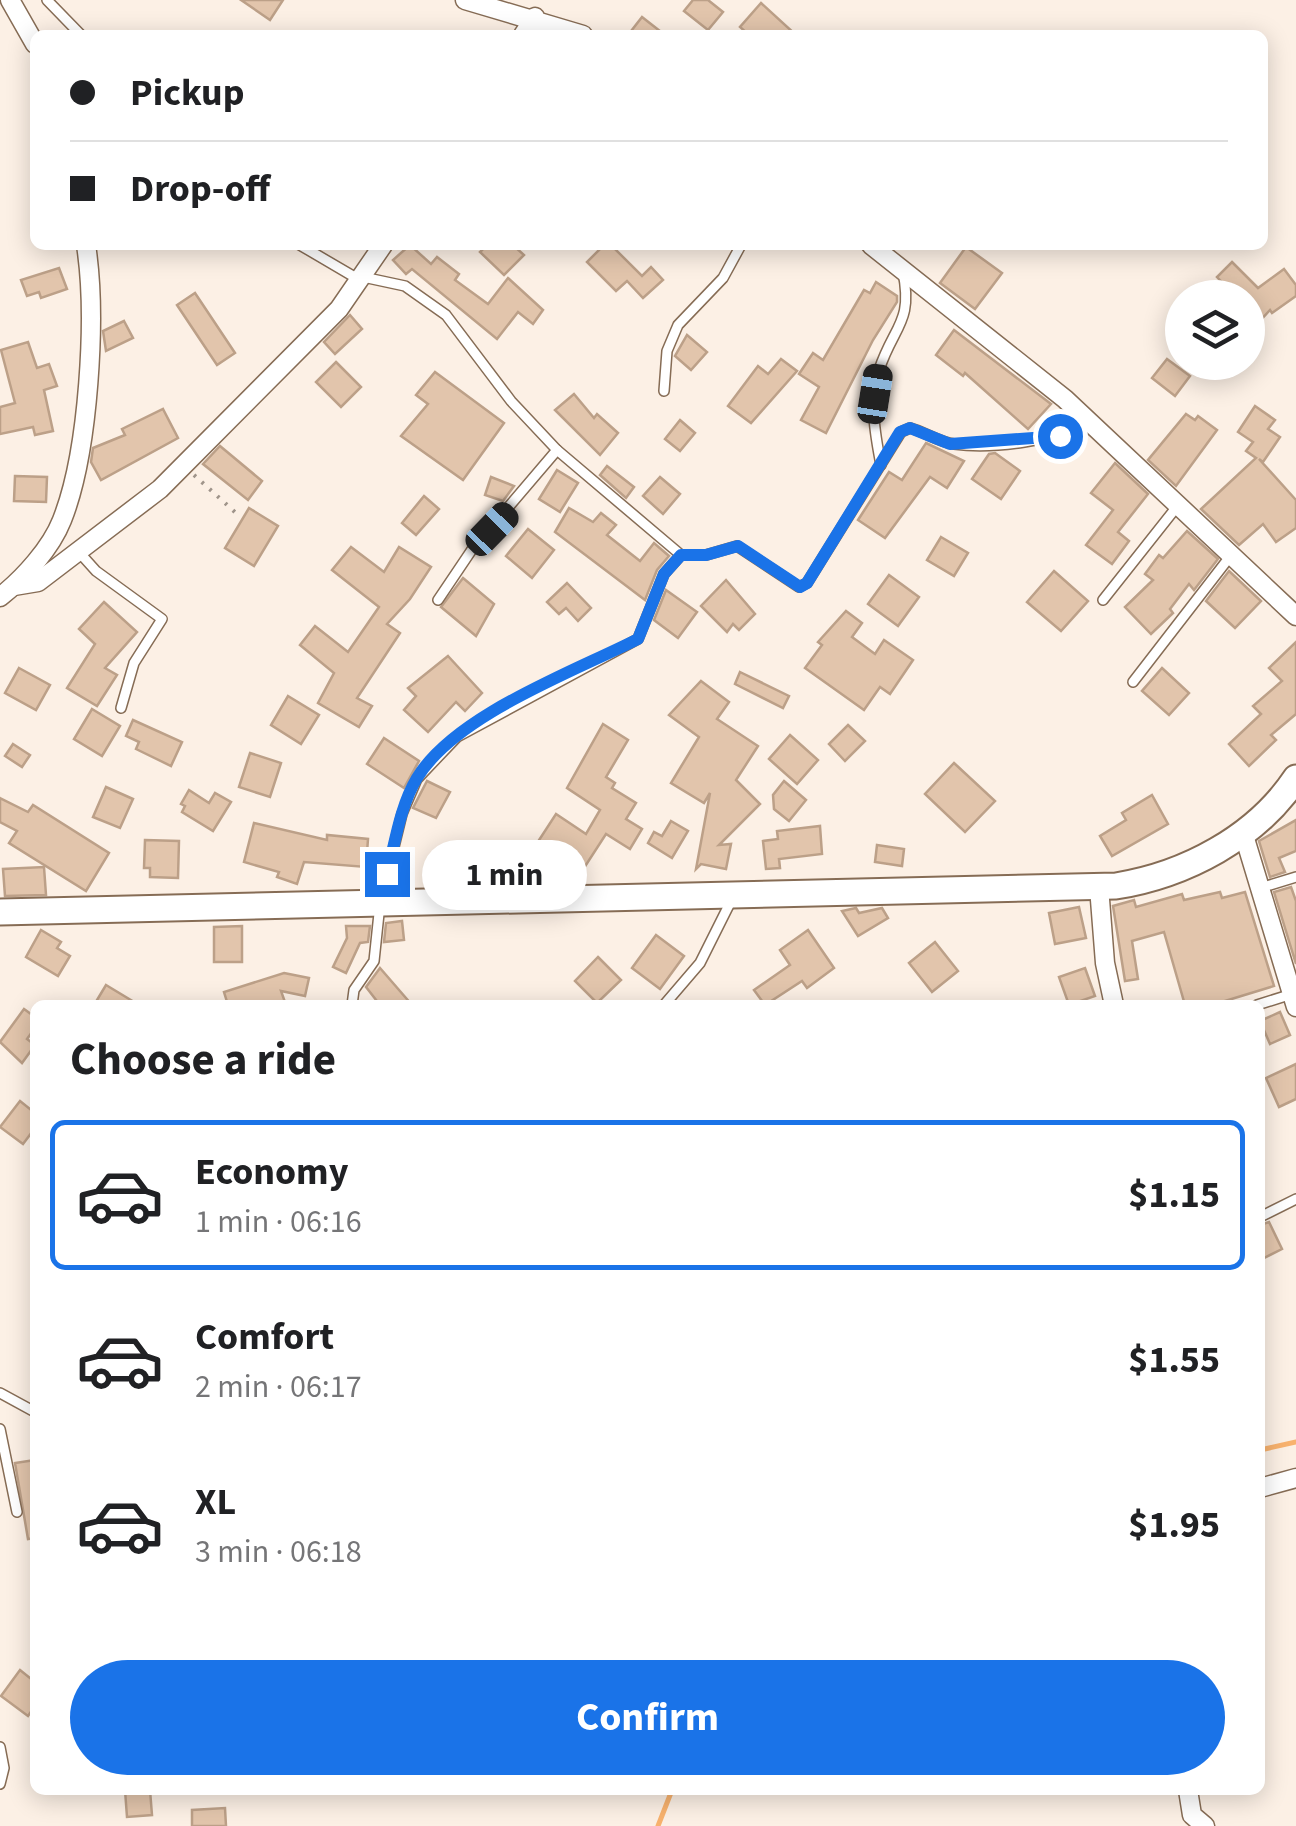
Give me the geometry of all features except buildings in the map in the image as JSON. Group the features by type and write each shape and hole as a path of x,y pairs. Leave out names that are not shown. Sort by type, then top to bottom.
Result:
{"street":[{"path":"10,0 30,35"},
{"path":"466,0 569,30"},
{"path":"526,30 534,17"},
{"path":"7,592 47,545 68,498 87,378 92,301 87,250"},
{"path":"7,592 38,582 184,465 339,309 380,250"},
{"path":"877,250 1094,425 1296,616"},
{"path":"0,912 1100,887 1154,880 1243,832 1284,796 1296,778"},
{"path":"1243,832 1294,1000"},
{"path":"1100,887 1105,963 1113,1000"},
{"path":"1265,1487 1296,1478"},
{"path":"1189,1795 1192,1815 1204,1826"}],"lane":[{"path":"46,0 76,30"},
{"path":"309,250 362,279 405,286 446,315 511,401 557,450 681,555 706,555 738,546 800,587 807,583 900,432 910,428 950,444 972,444 1060,436 1094,425"},
{"path":"664,390 667,350 678,325 723,278 739,250"},
{"path":"882,465 874,431 875,394 879,371 908,309 902,269"},
{"path":"438,600 471,550 557,450"},
{"path":"1103,600 1179,504"},
{"path":"78,552 96,571 162,619 134,663 121,708"},
{"path":"1133,682 1233,554"},
{"path":"353,1000 354,990 374,961 380,904 402,814 416,778 438,753 511,704 638,639 664,574 681,555"},
{"path":"1260,888 1296,878"},
{"path":"668,1000 700,964 734,896"},
{"path":"1265,1004 1294,1000"},
{"path":"1265,1214 1296,1199"},
{"path":"0,1393 30,1409"},
{"path":"0,1429 17,1512"},
{"path":"0,1747 4,1768 0,1784"}],"path":[{"path":"184,465 236,512"}],"waterway":[{"path":"1265,1449 1296,1442"},
{"path":"658,1826 670,1795"}],"route":[{"path":"387,874 416,778 438,753 511,704 638,639 664,574 681,555 706,555 738,546 800,587 807,583 900,432 910,428 950,444 1060,436"}]}
